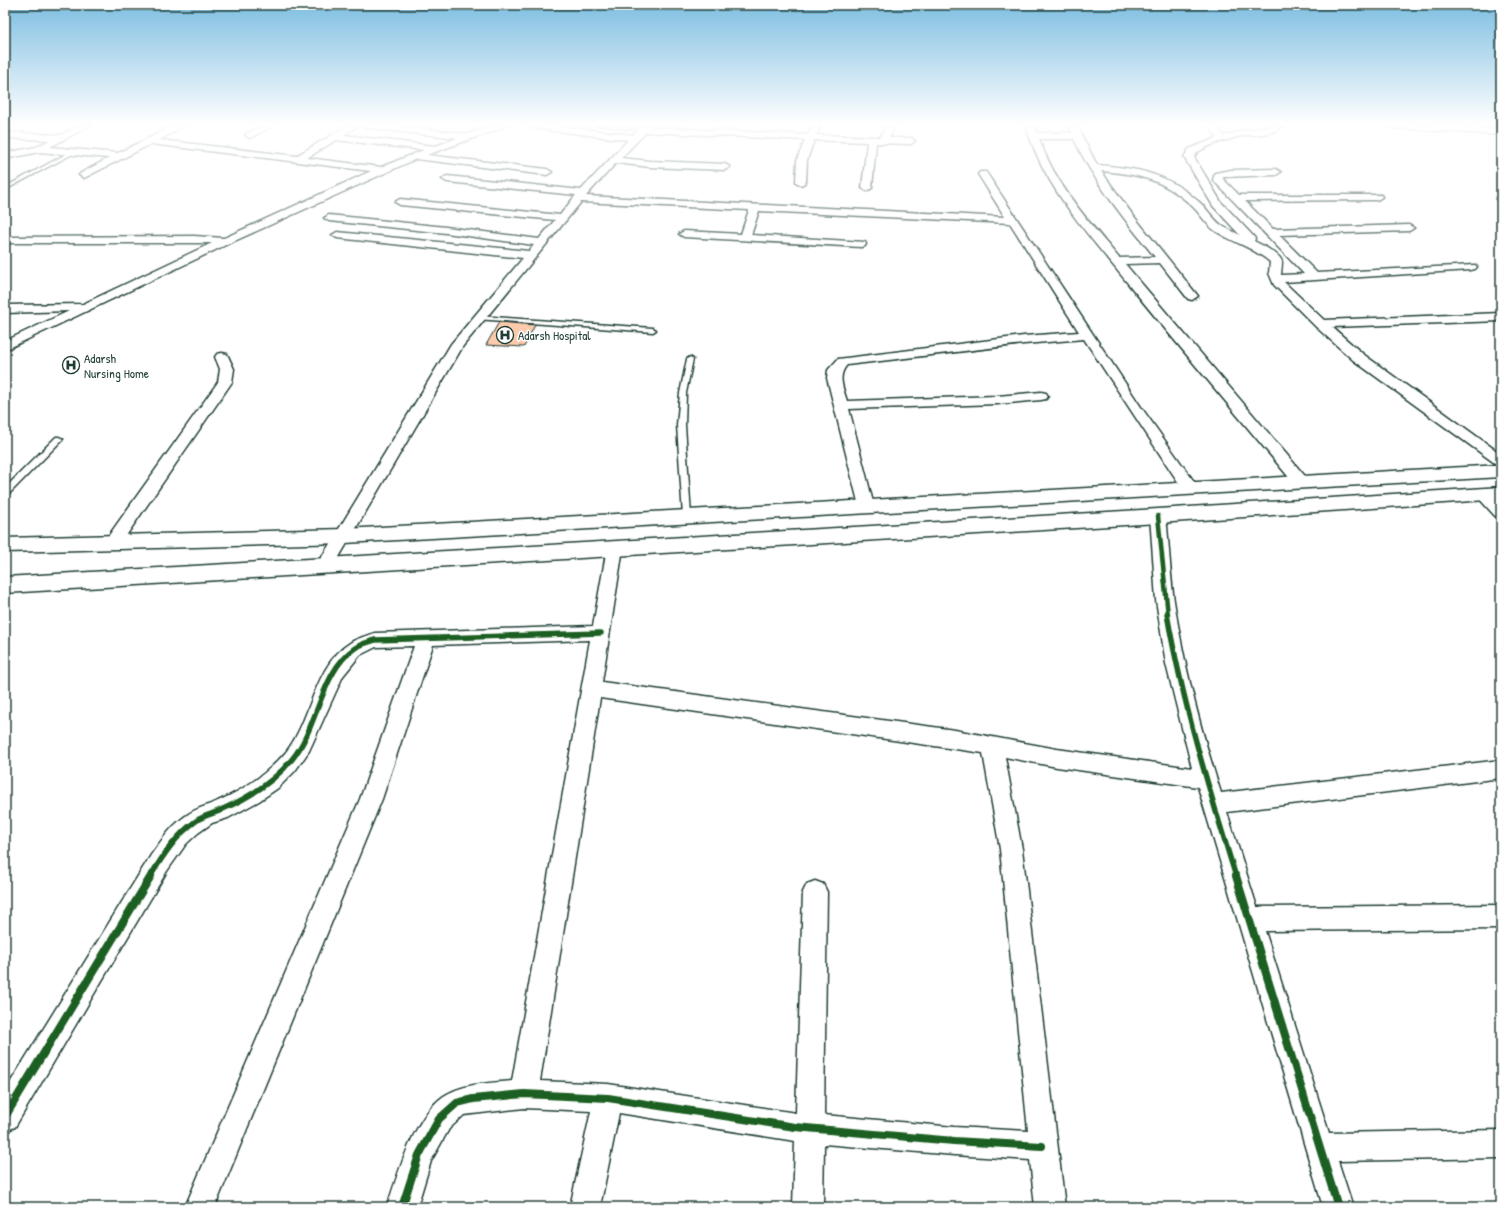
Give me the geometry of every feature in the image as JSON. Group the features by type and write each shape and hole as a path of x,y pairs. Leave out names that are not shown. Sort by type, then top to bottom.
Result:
{"main road":[{"path":"6,546 345,536 1190,487 1501,471"},
{"path":"5,585 1158,516 1492,494"}],"street":[{"path":"5,346 226,241 358,182"},
{"path":"467,182 581,196 755,207 1012,220"},
{"path":"326,566 345,536 432,384 457,344 594,182"},
{"path":"867,188 868,182"},
{"path":"988,182 1089,335 1135,408 1190,487"},
{"path":"1054,182 1181,341 1302,482"},
{"path":"1104,182 1128,216 1192,296"},
{"path":"1162,182 1174,187 1195,203 1219,229 1258,247"},
{"path":"1204,182 1217,204 1258,247 1276,260 1278,283 1293,299 1358,357 1501,461"},
{"path":"1220,182 1238,198 1314,277"},
{"path":"1238,198 1377,197"},
{"path":"400,202 562,218"},
{"path":"745,237 755,207"},
{"path":"329,218 446,230 542,243"},
{"path":"1270,232 1409,228"},
{"path":"430,243 446,230"},
{"path":"684,234 861,244"},
{"path":"337,236 430,243 531,255"},
{"path":"5,240 194,239 226,241"},
{"path":"1116,261 1164,260"},
{"path":"1277,279 1471,267"},
{"path":"5,309 86,307"},
{"path":"1320,324 1501,317"},
{"path":"866,506 834,378 835,370 843,362 1024,340 1089,335"},
{"path":"113,542 225,382 228,374 222,357"},
{"path":"841,405 997,400 1040,396"},
{"path":"1492,494 1501,512"},
{"path":"1158,516 1165,600 1176,664 1206,779 1338,1207"},
{"path":"524,1094 615,548"},
{"path":"5,1117 159,862 178,836 202,817 220,811 260,790 278,775 296,755 339,666 351,651 360,645 375,640 601,633"},
{"path":"200,1207 371,799 426,638"},
{"path":"592,688 940,737 1206,779"},
{"path":"992,746 1012,849 1042,1146 1050,1207"},
{"path":"1214,804 1501,769"},
{"path":"808,1207 815,892"},
{"path":"1249,919 1501,917"},
{"path":"402,1207 419,1156 439,1119 457,1103 473,1099 524,1094 608,1098 809,1128 954,1141 1042,1146"},
{"path":"585,1207 608,1098"},
{"path":"1320,1147 1501,1144"}],"lane":[{"path":"5,189 19,182"},
{"path":"478,318 653,330"},
{"path":"686,516 681,426 683,393 690,359"},
{"path":"5,493 59,439"}],"building":[{"path":"499,322 535,325 524,347 486,345"}],"cycle path":[{"path":"1158,516 1165,600 1176,664 1200,760 1338,1207"},
{"path":"5,1117 168,850 178,837 196,821 231,806 261,788 288,765 302,744 328,685 344,659 353,650 360,645 375,640 601,633"},
{"path":"402,1207 419,1155 439,1119 457,1103 473,1099 524,1094 608,1098 795,1127 954,1141 1042,1146"}],"place":[{"name":"Adarsh Hospital","path":"505,335"},
{"name":"Adarsh Nursing Home","path":"71,365"}]}
